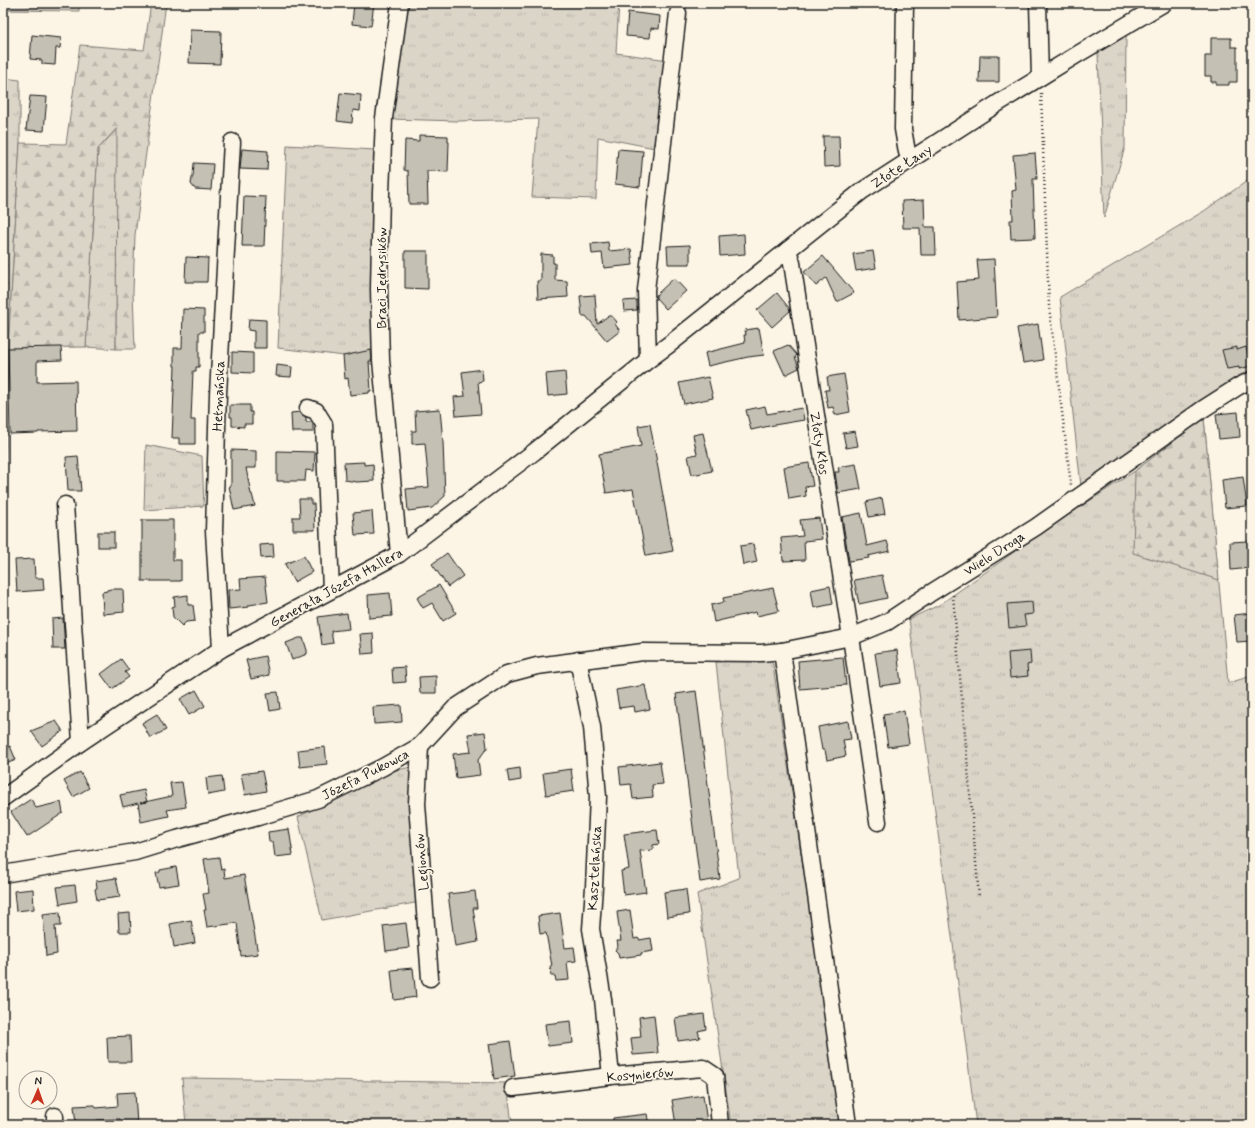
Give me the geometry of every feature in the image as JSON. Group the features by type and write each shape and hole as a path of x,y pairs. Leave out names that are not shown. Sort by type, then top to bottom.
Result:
{"street":[{"name":"Braci Jędrysików","path":"399,554 381,360 379,289 384,118 400,3"},
{"path":"905,3 903,129 910,160"},
{"path":"1038,3 1040,77"},
{"name":"Złote Łany","path":"652,357 862,191 1040,77 1164,3"},
{"path":"652,357 646,290 678,13"},
{"name":"Hetmańska","path":"221,650 214,531 218,394 232,142"},
{"name":"Złoty Kłos","path":"788,250 793,271 851,637 878,822"},
{"name":"Generała Józefa Hallera","path":"3,798 81,742 221,650 399,554 534,452 652,357"},
{"name":"Wielo Droga","path":"707,653 761,653 782,651 851,637 887,622 1036,527 1202,409 1238,386 1252,380"},
{"path":"308,408 316,411 324,424 331,590"},
{"path":"65,504 81,742"},
{"path":"782,651 848,1125"},
{"name":"Józefa Pukowca","path":"3,874 135,852 318,799 383,767 420,746 455,708 507,674 537,666 643,652 707,653"},
{"name":"Kasztelańska","path":"578,660 592,727 598,797 591,929 602,999 611,1076"},
{"name":"Legionów","path":"420,746 417,804 430,978"},
{"name":"Kosynierów","path":"513,1088 611,1076 703,1068 715,1076 720,1125"}],"path":[{"path":"1040,77 1049,306 1073,501"},
{"path":"952,581 979,897"}],"green space":[{"path":"3,3 79,3 79,11 3,10"},
{"path":"151,3 166,3 135,235 133,292 135,349 116,349 117,128 98,149 86,347 8,348 20,143 66,144 80,45 144,50"},
{"path":"409,3 619,3 616,53 669,60 660,149 598,137 596,199 532,197 538,119 458,121 390,119"},
{"path":"1126,36 1125,147 1104,218 1098,53"},
{"path":"3,78 20,80 20,143 8,348 5,520 3,520"},
{"path":"118,128 116,349 86,347 98,149"},
{"path":"287,145 375,150 376,367 361,358 278,348"},
{"path":"1250,179 1252,214 1252,371 1082,495 1060,297 1204,211"},
{"path":"1204,418 1228,683 1252,676 1252,1125 976,1125 909,619 939,605 1048,528 1135,471"},
{"path":"1204,418 1219,580 1133,553 1135,471"},
{"path":"146,445 202,456 204,506 144,510"},
{"path":"772,659 842,1125 731,1125 697,894 739,878 716,662"},
{"path":"412,767 420,902 322,920 298,817 386,772"},
{"path":"182,1078 507,1083 512,1125 186,1125"}],"building":[{"path":"354,3 374,3 371,26 352,24"},
{"path":"628,12 660,16 659,29 651,28 650,38 626,36"},
{"path":"190,30 221,31 220,64 189,63"},
{"path":"32,35 61,38 60,48 56,48 55,65 42,64 42,60 30,59"},
{"path":"1211,38 1231,38 1231,47 1237,47 1237,82 1229,82 1229,85 1216,85 1216,82 1211,82 1211,76 1205,76 1205,56 1211,56"},
{"path":"980,56 999,56 999,82 979,82"},
{"path":"340,93 361,95 360,111 353,110 352,123 337,121"},
{"path":"30,96 47,97 44,131 26,130"},
{"path":"419,135 448,136 448,172 427,171 428,204 409,204 408,171 404,170 405,140 419,141"},
{"path":"823,136 839,136 840,166 824,167"},
{"path":"242,149 268,151 267,170 240,169"},
{"path":"618,149 643,151 640,187 615,184"},
{"path":"1035,153 1037,179 1033,179 1035,238 1011,239 1010,220 1013,220 1012,191 1016,190 1013,155"},
{"path":"194,163 213,164 211,190 195,189 191,184"},
{"path":"244,196 266,197 264,246 242,246"},
{"path":"924,200 925,227 935,227 936,255 921,255 920,228 903,228 902,201"},
{"path":"744,234 745,254 720,256 719,236"},
{"path":"608,242 609,251 631,249 633,265 604,268 602,253 592,254 591,244"},
{"path":"690,245 690,264 668,264 667,246"},
{"path":"405,251 428,251 428,289 405,288"},
{"path":"873,251 876,268 856,271 853,254"},
{"path":"541,254 553,255 553,263 555,263 555,280 567,281 568,297 538,299 537,281 541,281"},
{"path":"823,256 854,293 837,302 826,278 816,286 804,272"},
{"path":"186,257 208,258 207,282 185,282"},
{"path":"994,259 997,317 959,320 957,282 979,280 977,260"},
{"path":"674,278 686,291 666,309 656,298 656,295"},
{"path":"777,293 790,311 772,327 757,310"},
{"path":"595,295 597,324 608,316 612,316 617,322 615,324 620,331 607,341 586,316 582,316 580,296"},
{"path":"637,300 637,310 624,311 623,301"},
{"path":"183,309 204,310 204,332 199,332 199,367 196,367 196,371 193,371 191,420 195,420 195,444 179,444 179,438 172,438 175,366 174,348 182,348"},
{"path":"249,319 266,320 266,348 254,348 254,331 248,330"},
{"path":"1038,324 1043,360 1023,363 1017,328"},
{"path":"759,328 764,355 708,366 705,353 745,343 745,330"},
{"path":"788,345 797,355 795,357 799,368 785,375 774,351"},
{"path":"61,347 62,360 37,361 37,382 76,381 77,431 10,434 8,348"},
{"path":"1237,347 1237,350 1246,347 1251,366 1239,369 1239,367 1227,369 1222,350"},
{"path":"371,350 372,361 369,361 371,391 369,391 369,393 350,395 348,378 345,379 343,356"},
{"path":"232,352 253,353 253,373 232,372"},
{"path":"277,365 292,367 291,377 276,376"},
{"path":"482,369 483,381 478,382 481,414 456,416 454,397 465,396 462,372"},
{"path":"565,372 567,394 548,396 546,374"},
{"path":"844,374 850,412 835,415 833,407 828,408 825,390 829,390 827,377"},
{"path":"708,377 713,398 684,404 679,383"},
{"path":"230,405 250,405 250,412 252,412 252,424 244,424 244,427 232,426"},
{"path":"765,406 767,414 802,408 804,420 751,430 746,410"},
{"path":"440,409 445,496 432,508 408,511 406,489 429,487 425,443 412,444 412,431 416,431 415,411"},
{"path":"300,412 306,417 306,422 311,422 313,424 313,432 292,432 291,413"},
{"path":"1238,412 1240,437 1219,439 1216,414"},
{"path":"650,424 673,551 646,556 633,489 606,493 599,454 641,446 638,426"},
{"path":"855,431 858,446 846,448 843,433"},
{"path":"703,433 712,471 692,475 688,456 697,454 693,435"},
{"path":"231,450 256,451 256,468 246,468 255,506 234,510 229,486 231,486"},
{"path":"277,451 315,452 314,471 306,470 305,481 277,481"},
{"path":"78,456 81,491 68,491 66,457"},
{"path":"364,462 364,465 373,464 374,481 357,482 345,480 344,463"},
{"path":"809,463 813,486 805,487 806,496 789,499 784,467"},
{"path":"856,464 861,489 838,493 835,472 839,472 838,467"},
{"path":"1243,477 1247,506 1225,508 1222,480"},
{"path":"882,498 885,514 869,517 866,502"},
{"path":"299,499 311,499 311,504 314,504 315,530 293,530 293,517 300,517"},
{"path":"372,511 374,534 355,535 353,513"},
{"path":"861,513 867,546 887,541 890,551 868,556 869,558 849,561 842,517"},
{"path":"819,518 822,539 804,541 805,560 783,561 781,538 803,536 800,520"},
{"path":"142,520 173,520 173,560 181,560 181,581 142,581"},
{"path":"98,532 114,532 114,547 98,547"},
{"path":"1248,541 1250,568 1231,570 1230,542"},
{"path":"273,544 274,557 261,558 260,545"},
{"path":"753,544 757,562 743,565 740,546"},
{"path":"447,553 463,576 448,587 432,564"},
{"path":"304,556 312,572 294,582 285,564"},
{"path":"34,559 35,578 43,578 44,590 17,592 15,560"},
{"path":"882,575 887,598 859,604 854,580"},
{"path":"265,577 268,602 249,605 249,607 229,609 228,590 241,589 240,579"},
{"path":"439,585 456,613 443,621 432,603 423,608 417,598"},
{"path":"830,586 833,604 814,608 811,590"},
{"path":"773,588 779,611 757,616 756,612 714,622 711,605 724,602 723,598"},
{"path":"111,589 123,589 124,612 103,614 102,592"},
{"path":"390,593 392,616 369,618 368,595"},
{"path":"188,595 188,605 193,605 195,621 186,622 182,626 173,617 172,607 175,606 174,597"},
{"path":"1032,602 1033,614 1024,615 1026,626 1009,628 1007,604"},
{"path":"347,613 349,629 331,631 333,643 322,645 318,617"},
{"path":"1252,613 1252,641 1237,642 1234,615"},
{"path":"63,618 65,649 53,649 52,619"},
{"path":"373,633 374,653 362,654 360,634"},
{"path":"303,638 307,654 292,660 286,643"},
{"path":"897,650 901,683 880,686 875,653"},
{"path":"1030,651 1031,664 1027,665 1028,676 1010,678 1008,653"},
{"path":"265,656 269,675 251,679 246,660"},
{"path":"843,657 846,685 800,689 798,661"},
{"path":"121,659 129,670 125,672 129,677 112,689 101,674"},
{"path":"405,667 406,682 393,683 392,668"},
{"path":"436,676 436,693 420,693 419,677"},
{"path":"645,685 650,709 635,712 634,706 619,708 616,690"},
{"path":"196,690 205,706 189,715 180,699"},
{"path":"696,691 720,879 700,882 676,694"},
{"path":"278,692 280,709 270,711 267,693"},
{"path":"401,705 402,722 374,724 373,707"},
{"path":"904,711 909,744 888,747 883,714"},
{"path":"157,714 166,730 150,738 142,723"},
{"path":"56,721 63,731 42,746 31,731"},
{"path":"848,721 851,739 843,740 846,756 827,760 825,750 822,750 818,727"},
{"path":"485,732 487,748 478,760 480,775 456,778 453,754 471,752 468,734"},
{"path":"10,746 16,760 3,765 3,751"},
{"path":"325,747 327,764 300,767 298,750"},
{"path":"660,762 663,784 652,785 653,797 633,799 631,784 621,785 619,767"},
{"path":"520,768 521,780 509,782 507,770"},
{"path":"571,769 574,791 546,795 543,773"},
{"path":"262,771 266,791 245,795 241,774"},
{"path":"80,772 89,788 73,797 64,781"},
{"path":"222,776 224,792 208,795 206,778"},
{"path":"182,782 186,807 167,810 169,816 141,822 138,803 123,807 120,795 144,790 147,801 172,796 170,783"},
{"path":"31,799 36,808 61,802 63,813 27,837 11,812"},
{"path":"289,829 293,855 275,857 273,842 269,842 268,832"},
{"path":"657,830 659,844 653,845 653,850 640,851 646,892 624,895 621,871 629,869 624,834"},
{"path":"219,857 221,870 224,869 225,878 244,875 258,954 241,956 237,923 207,927 203,894 209,893 204,859"},
{"path":"176,867 179,884 159,887 156,873 160,872 160,870"},
{"path":"116,878 120,897 97,900 95,889 97,888 96,881"},
{"path":"75,885 77,901 60,904 57,887"},
{"path":"33,889 34,909 16,911 14,891"},
{"path":"686,889 689,914 667,917 664,892"},
{"path":"475,891 477,908 473,908 478,942 455,946 448,894"},
{"path":"630,910 634,939 638,938 639,940 651,938 653,951 641,953 641,955 619,958 618,953 615,950 618,946 617,941 621,941 617,912"},
{"path":"60,912 61,926 55,926 57,954 46,956 43,914"},
{"path":"130,913 131,932 119,932 118,914"},
{"path":"560,913 565,948 574,947 576,961 567,962 569,980 556,981 555,976 551,976 550,966 552,966 546,933 540,934 538,916"},
{"path":"191,920 195,943 174,947 170,924"},
{"path":"406,923 409,948 386,951 383,926"},
{"path":"413,968 416,997 394,1000 391,970"},
{"path":"704,1014 706,1029 698,1031 700,1038 678,1041 675,1018"},
{"path":"654,1015 658,1053 633,1055 631,1038 641,1037 639,1017"},
{"path":"571,1021 573,1043 548,1046 545,1024"},
{"path":"130,1036 131,1062 108,1062 107,1037"},
{"path":"510,1041 515,1076 494,1079 489,1044"},
{"path":"135,1092 137,1125 121,1125 120,1119 97,1120 97,1125 76,1125 74,1106 95,1105 96,1108 118,1106 117,1093"},
{"path":"703,1095 707,1122 676,1125 672,1100"},
{"path":"647,1114 649,1125 613,1125 613,1118"}]}
